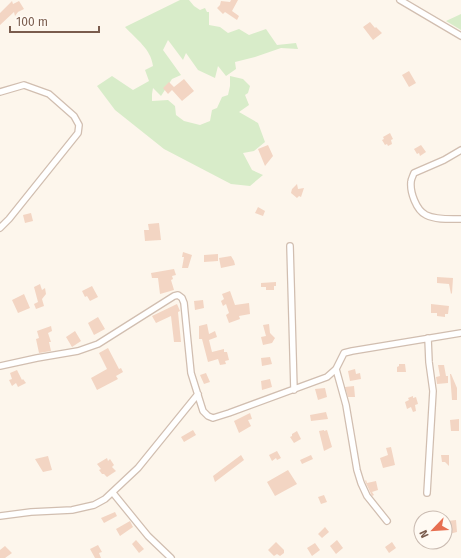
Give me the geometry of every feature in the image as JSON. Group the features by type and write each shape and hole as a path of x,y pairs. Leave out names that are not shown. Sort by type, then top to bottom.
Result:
{"street":[{"path":"400,0 461,36"},
{"path":"0,92 24,85 49,94 74,116 79,125 78,133 9,219 0,228"},
{"path":"461,150 444,160 414,173 411,181 413,194 417,205 426,215 446,219 461,219"},
{"path":"290,246 290,301 294,390"},
{"path":"0,366 78,351 98,344 174,296 178,295 182,298 184,303 191,373 203,411 208,416 213,418 327,377 336,369 344,354 352,351 461,334"},
{"path":"427,493 433,391 429,362 428,338"},
{"path":"336,369 346,405 357,470 361,483 367,496 387,522"},
{"path":"0,516 31,512 72,510 94,505 105,500 138,468 198,394"},
{"path":"113,493 148,536 171,558"}],"green space":[{"path":"180,0 189,0 200,10 205,8 207,12 209,12 209,25 220,27 228,33 239,29 249,35 266,29 277,45 296,43 298,49 281,48 235,62 236,69 226,76 218,66 215,78 198,70 186,53 183,60 168,40 163,50 181,75 172,79 161,96 153,88 152,101 168,100 175,106 176,115 184,121 200,125 210,121 212,110 217,108 222,97 228,95 230,76 243,79 250,86 248,93 245,95 249,105 239,112 258,123 265,142 254,151 243,153 252,170 263,175 250,186 231,184 164,149 115,110 97,86 112,76 133,90 149,81 145,70 153,66 152,60 146,49 125,27"},
{"path":"461,14 461,30 446,21"}],"building":[{"path":"231,0 238,0 232,11 239,16 237,20 225,12 223,14 217,8 221,1 230,2"},
{"path":"12,1 13,4 19,1 24,9 18,12 15,16 14,12 0,25 0,13"},
{"path":"370,22 382,33 373,40 363,27"},
{"path":"409,71 416,83 409,87 402,75"},
{"path":"184,79 194,91 182,101 172,90 168,94 163,88 169,82 174,87"},
{"path":"390,133 393,139 391,140 392,144 388,146 387,144 385,145 382,140 384,139 383,137"},
{"path":"268,145 273,156 265,166 258,149"},
{"path":"421,145 426,152 420,156 414,149"},
{"path":"297,184 298,189 304,188 301,197 299,196 297,198 291,193 292,189"},
{"path":"258,207 265,211 263,216 255,213"},
{"path":"31,213 33,221 25,223 23,215"},
{"path":"159,223 161,240 145,241 144,230 149,230 148,224"},
{"path":"183,252 192,255 188,268 182,268 184,257 182,257"},
{"path":"218,254 218,261 204,262 204,255"},
{"path":"231,256 235,265 221,268 219,258"},
{"path":"174,269 176,275 172,276 173,279 171,280 174,290 160,294 158,278 152,278 151,273"},
{"path":"437,277 453,278 451,294 449,284 437,283"},
{"path":"276,282 274,290 266,290 266,287 261,287 261,283"},
{"path":"40,284 42,290 45,288 46,294 42,299 44,306 36,309 34,304 38,302 34,287"},
{"path":"92,286 98,297 90,301 87,296 85,297 82,291"},
{"path":"230,291 235,305 249,303 250,314 239,316 240,319 229,323 226,315 229,313 226,304 223,306 221,301 224,299 222,294"},
{"path":"24,294 30,308 18,313 12,300"},
{"path":"203,300 204,308 195,310 194,301"},
{"path":"177,304 180,311 178,312 181,342 174,342 171,316 156,323 152,316"},
{"path":"431,304 449,306 448,314 445,314 445,317 437,316 437,313 431,313"},
{"path":"98,317 105,329 94,335 88,323"},
{"path":"207,324 209,334 215,331 217,337 209,340 212,352 224,349 224,352 227,352 229,360 225,361 226,364 220,365 218,359 208,362 202,339 199,339 199,326"},
{"path":"269,324 270,333 275,338 272,343 263,345 261,337 266,336 263,325"},
{"path":"51,326 52,331 48,333 51,342 49,342 51,351 39,353 36,339 39,338 37,331"},
{"path":"75,331 81,341 72,347 66,337"},
{"path":"108,348 119,369 121,368 123,372 116,376 118,379 97,390 91,378 107,369 99,353"},
{"path":"270,357 272,364 262,366 261,358"},
{"path":"399,364 405,364 406,372 397,372 397,367"},
{"path":"438,365 444,365 446,376 448,376 448,383 437,384 436,377 440,376"},
{"path":"355,369 356,374 360,373 361,379 350,381 348,371"},
{"path":"17,370 22,380 23,379 26,383 18,387 16,383 12,386 9,380 12,379 10,373"},
{"path":"206,373 210,382 204,384 200,375"},
{"path":"450,374 457,388 457,400 452,400"},
{"path":"270,379 272,387 262,390 261,381"},
{"path":"354,386 355,397 348,397 345,387"},
{"path":"325,388 327,397 318,400 315,389"},
{"path":"413,396 413,398 416,397 418,404 415,405 416,411 413,412 411,407 407,409 405,402 409,400 408,398"},
{"path":"326,412 328,419 311,421 310,415"},
{"path":"250,413 252,419 248,420 251,426 239,433 234,421"},
{"path":"459,419 459,431 451,431 450,420"},
{"path":"193,430 196,435 184,442 181,437"},
{"path":"327,430 332,447 324,451 319,431"},
{"path":"297,431 301,439 294,443 290,437"},
{"path":"391,447 395,465 383,468 380,458 388,455 386,448"},
{"path":"277,451 281,458 277,460 276,458 272,461 269,455"},
{"path":"241,455 244,460 215,482 213,476"},
{"path":"311,455 313,459 302,464 300,460"},
{"path":"441,455 449,455 449,466 445,462 442,462"},
{"path":"48,456 52,470 43,472 35,459"},
{"path":"107,458 108,461 110,459 114,465 112,467 116,471 107,477 102,474 99,470 101,469 97,464"},
{"path":"288,470 297,484 275,496 267,482"},
{"path":"366,480 367,483 376,481 378,490 372,492 374,495 372,496 365,481"},
{"path":"324,495 327,502 321,504 318,497"},
{"path":"115,512 117,516 104,523 101,518"},
{"path":"453,520 456,520 457,532 453,533"},
{"path":"130,521 133,527 120,536 116,529"},
{"path":"325,527 329,532 322,538 318,534"},
{"path":"136,540 144,549 139,553 132,544"},
{"path":"337,540 343,548 336,554 330,546"},
{"path":"276,542 284,550 284,553 280,556 277,554 274,556 268,550"},
{"path":"392,542 396,548 389,553 385,547"},
{"path":"315,543 320,550 312,556 307,548"},
{"path":"98,545 102,552 99,553 101,558 95,558 90,549"},
{"path":"5,546 12,553 5,558 0,558 0,550"}]}
